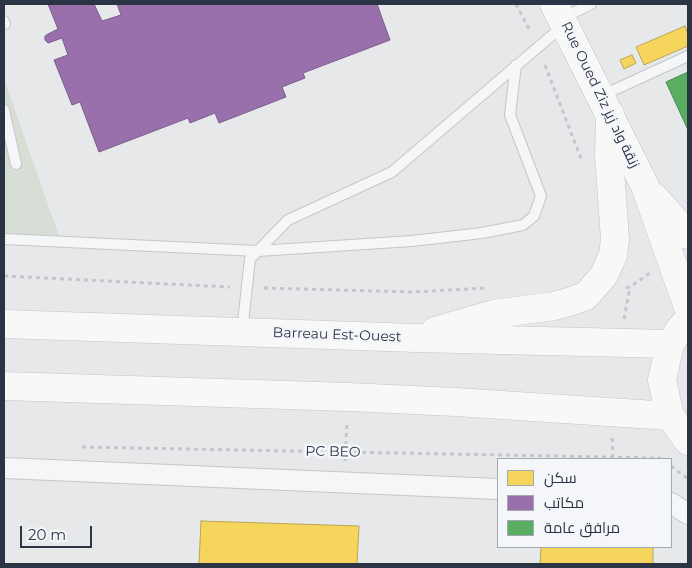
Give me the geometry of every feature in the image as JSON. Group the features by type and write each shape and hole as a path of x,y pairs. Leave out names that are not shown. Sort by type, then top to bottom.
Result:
{"main road":[{"name":"Rue Oued Ziz زنقة واد زيز","path":"560,15 645,186 688,307"},
{"path":"416,338 494,314 554,306 586,296 604,275 613,255 614,222 605,105"},
{"name":"Rue Oued Ziz زنقة واد زيز","path":"645,186 688,235"},
{"path":"688,320 670,344 662,380 670,416 688,441"},
{"name":"Barreau Est-Ouest","path":"4,324 416,338 670,344"},
{"path":"4,386 349,397 670,416"}],"street":[{"path":"4,468 497,489"},
{"path":"672,504 688,514"}],"lane":[{"path":"242,331 250,259 288,220 392,172 516,65 560,15 591,4"},
{"path":"605,105 688,56"},
{"path":"4,239 258,251 412,240 482,233 523,225 534,216 541,196 510,115 516,65"},
{"path":"4,110 16,164"}],"path":[{"path":"343,482 349,397"},
{"name":"PC BEO","path":"82,447 659,458"},
{"path":"672,467 688,479"}],"shaded area":[{"path":"4,79 59,236 4,234"}],"building: سكن":[{"path":"685,26 688,34 688,46 644,65 636,47"},
{"path":"632,55 636,63 624,69 620,60"},
{"path":"201,521 359,526 357,564 199,564"},
{"path":"541,548 653,548 653,564 540,564"}],"building: مكاتب":[{"path":"48,4 94,4 102,21 121,15 117,4 377,4 390,40 303,73 305,78 282,87 286,97 219,123 215,113 190,123 188,118 99,152 80,102 72,105 54,60 68,55 62,38 48,43 45,40 45,36 58,29"}],"building: مرافق عامة":[{"path":"688,72 688,130 666,82"}]}
